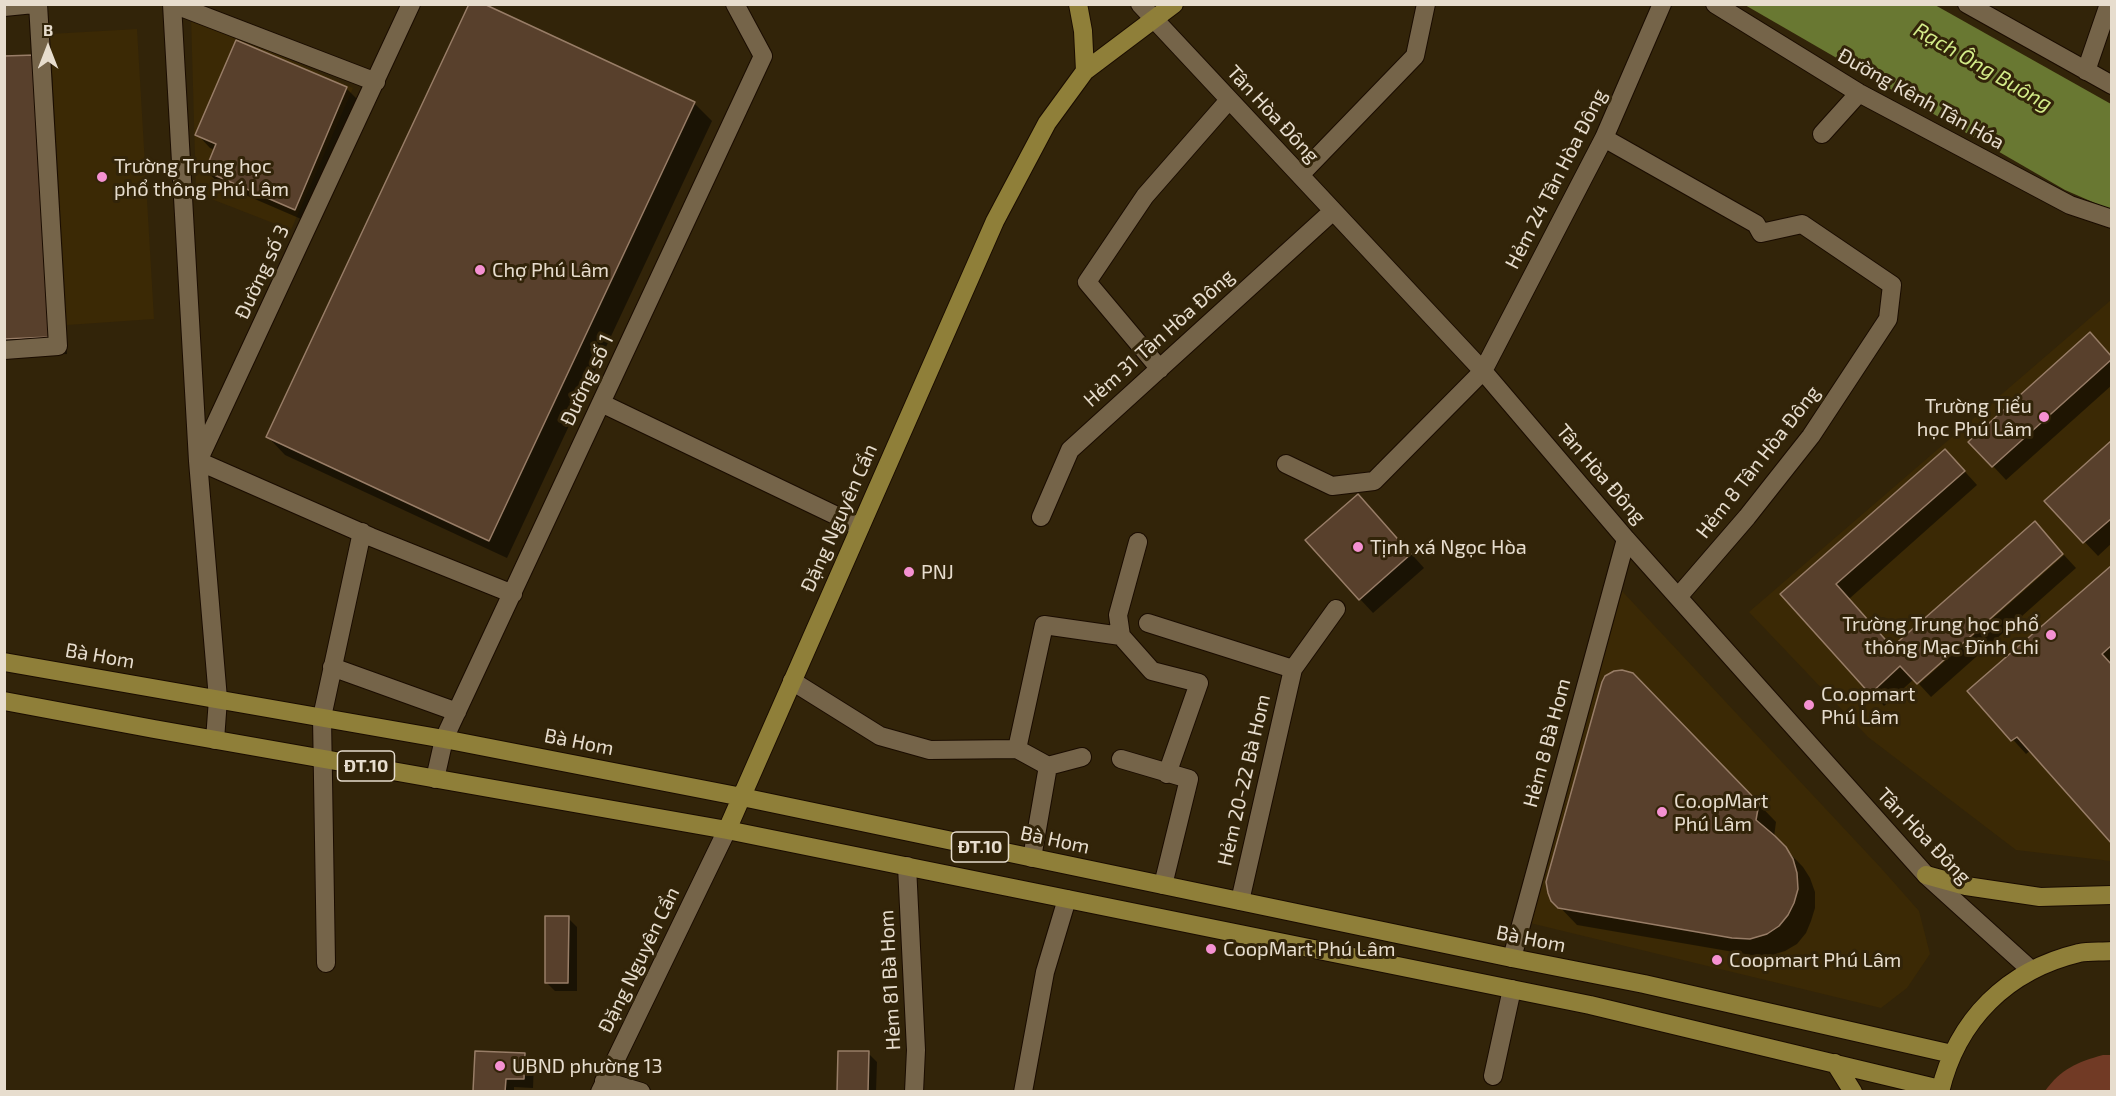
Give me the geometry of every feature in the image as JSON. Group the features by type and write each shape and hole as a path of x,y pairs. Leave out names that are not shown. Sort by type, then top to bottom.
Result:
{"main road":[{"path":"1078,4 1083,31 1085,71"},
{"name":"Đặng Nguyên Cẩn","path":"727,830 995,220 1047,123 1085,71 1174,4"},
{"name":"Bà Hom","path":"4,662 444,739 741,797 1644,984 1952,1054"},
{"name":"ĐT.10","path":"4,701 727,830 907,866 1613,1010 1940,1090"},
{"path":"1926,875 1966,886 2040,897 2112,895"},
{"path":"1940,1090 1952,1054 1966,1028 1985,1005 2006,986 2031,970 2081,953 2112,951"},
{"path":"1835,1063 1852,1092"}],"street":[{"path":"4,7 36,4 58,346 4,350"},
{"path":"172,4 376,82"},
{"name":"Đường số 3","path":"172,4 198,461 218,699 215,740"},
{"name":"Đường số 3","path":"198,461 411,4"},
{"name":"Đường số 1","path":"435,779 444,739 763,56 735,4"},
{"name":"Tân Hòa Đông","path":"1140,4 1483,371 1626,539 1926,875 2031,970"},
{"path":"1300,175 1415,56 1426,4"},
{"name":"Hẻm 24 Tân Hòa Đông","path":"1286,464 1332,486 1374,481 1483,371 1604,138 1662,4"},
{"name":"Đường Kênh Tân Hóa","path":"1715,4 1859,93 2070,205 2112,219"},
{"path":"2086,71 2109,4"},
{"path":"1975,7 2112,86"},
{"path":"1822,134 1859,93"},
{"path":"1160,369 1087,282 1145,196 1229,100"},
{"name":"Hẻm 8 Tân Hòa Đông","path":"1604,138 1756,224 1761,233 1802,224 1892,285 1888,319 1811,436 1747,517 1678,597"},
{"name":"Hẻm 31 Tân Hòa Đông","path":"1041,517 1070,450 1333,211"},
{"path":"601,403 860,527"},
{"path":"198,461 513,594"},
{"path":"326,963 322,717 362,532"},
{"name":"Hẻm 8 Bà Hom","path":"1512,958 1626,539"},
{"path":"1138,542 1118,615 1121,636 1152,671 1199,683 1167,774"},
{"name":"Hẻm 20-22 Bà Hom","path":"1240,901 1293,669 1336,609"},
{"path":"1148,624 1293,669"},
{"path":"1017,749 1044,625 1121,636"},
{"path":"332,667 457,712"},
{"path":"792,681 880,736 930,750 1017,749 1048,766 1082,758"},
{"path":"1121,759 1189,779 1163,885"},
{"path":"1032,858 1048,766"},
{"name":"Đặng Nguyên Cẩn","path":"602,1086 727,830"},
{"name":"Hẻm 81 Bà Hom","path":"907,866 916,1050 914,1092"},
{"path":"1023,1092 1045,972 1067,899"},
{"path":"1493,1076 1512,989"},
{"path":"602,1086 641,1092"}],"shaded area":[{"path":"191,16 353,88 291,230 196,193"},
{"name":"Trường Trung học phổ thông Phú Lâm","path":"137,29 154,319 67,325 50,34"},
{"name":"Trường Tiểu học Phú Lâm","path":"2111,300 2111,861 2016,850 1868,737 1749,612"},
{"name":"CoopMart Phú Lâm","path":"1622,591 1919,911 1930,954 1907,988 1881,1008 1530,923"},
{"path":"2103,1055 2111,1055 2111,1091 2045,1091 2070,1067"}],"water":[{"name":"Rạch Ông Buông","path":"1745,5 1935,5 2111,104 2111,210 2065,190"}],"building":[{"name":"Chợ Phú Lâm","path":"469,4 484,4 695,102 489,541 266,437"},
{"path":"236,40 347,87 295,210 205,171 216,144 195,135"},
{"path":"35,55 50,337 4,339 4,56"},
{"path":"2090,332 2112,359 1992,467 1968,442"},
{"path":"2112,440 2112,518 2083,543 2044,501"},
{"path":"1945,449 1965,471 1836,584 1892,647 2035,521 2063,554 1917,684 1900,666 1870,694 1780,594"},
{"name":"Tịnh xá Ngọc Hòa","path":"1358,494 1411,554 1359,600 1305,540"},
{"path":"2112,565 2112,645 2102,654 2112,665 2112,844 2017,737 2011,741 1967,691"},
{"name":"Co.opMart Phú Lâm","path":"1622,670 1633,673 1759,803 1756,820 1786,847 1793,859 1798,889 1794,903 1779,926 1767,934 1750,939 1732,938 1558,908 1551,901 1546,882 1602,682 1605,676"},
{"path":"545,916 569,916 568,983 545,983"},
{"name":"UBND phường 13","path":"475,1051 525,1053 524,1079 506,1079 505,1092 460,1092 473,1091"},
{"path":"838,1051 869,1051 868,1092 837,1092"}],"place":[{"name":"Trường Trung học phổ thông Phú Lâm","path":"102,177"},
{"name":"Chợ Phú Lâm","path":"480,270"},
{"name":"Trường Tiểu học Phú Lâm","path":"2044,417"},
{"name":"Tịnh xá Ngọc Hòa","path":"1358,547"},
{"name":"PNJ","path":"909,572"},
{"name":"Trường Trung học phổ thông Mạc Đĩnh Chi","path":"2051,635"},
{"name":"Co.opmart Phú Lâm","path":"1809,705"},
{"name":"Co.opMart Phú Lâm","path":"1662,812"},
{"name":"CoopMart Phú Lâm","path":"1211,949"},
{"name":"Coopmart Phú Lâm","path":"1717,960"},
{"name":"UBND phường 13","path":"500,1066"}]}
